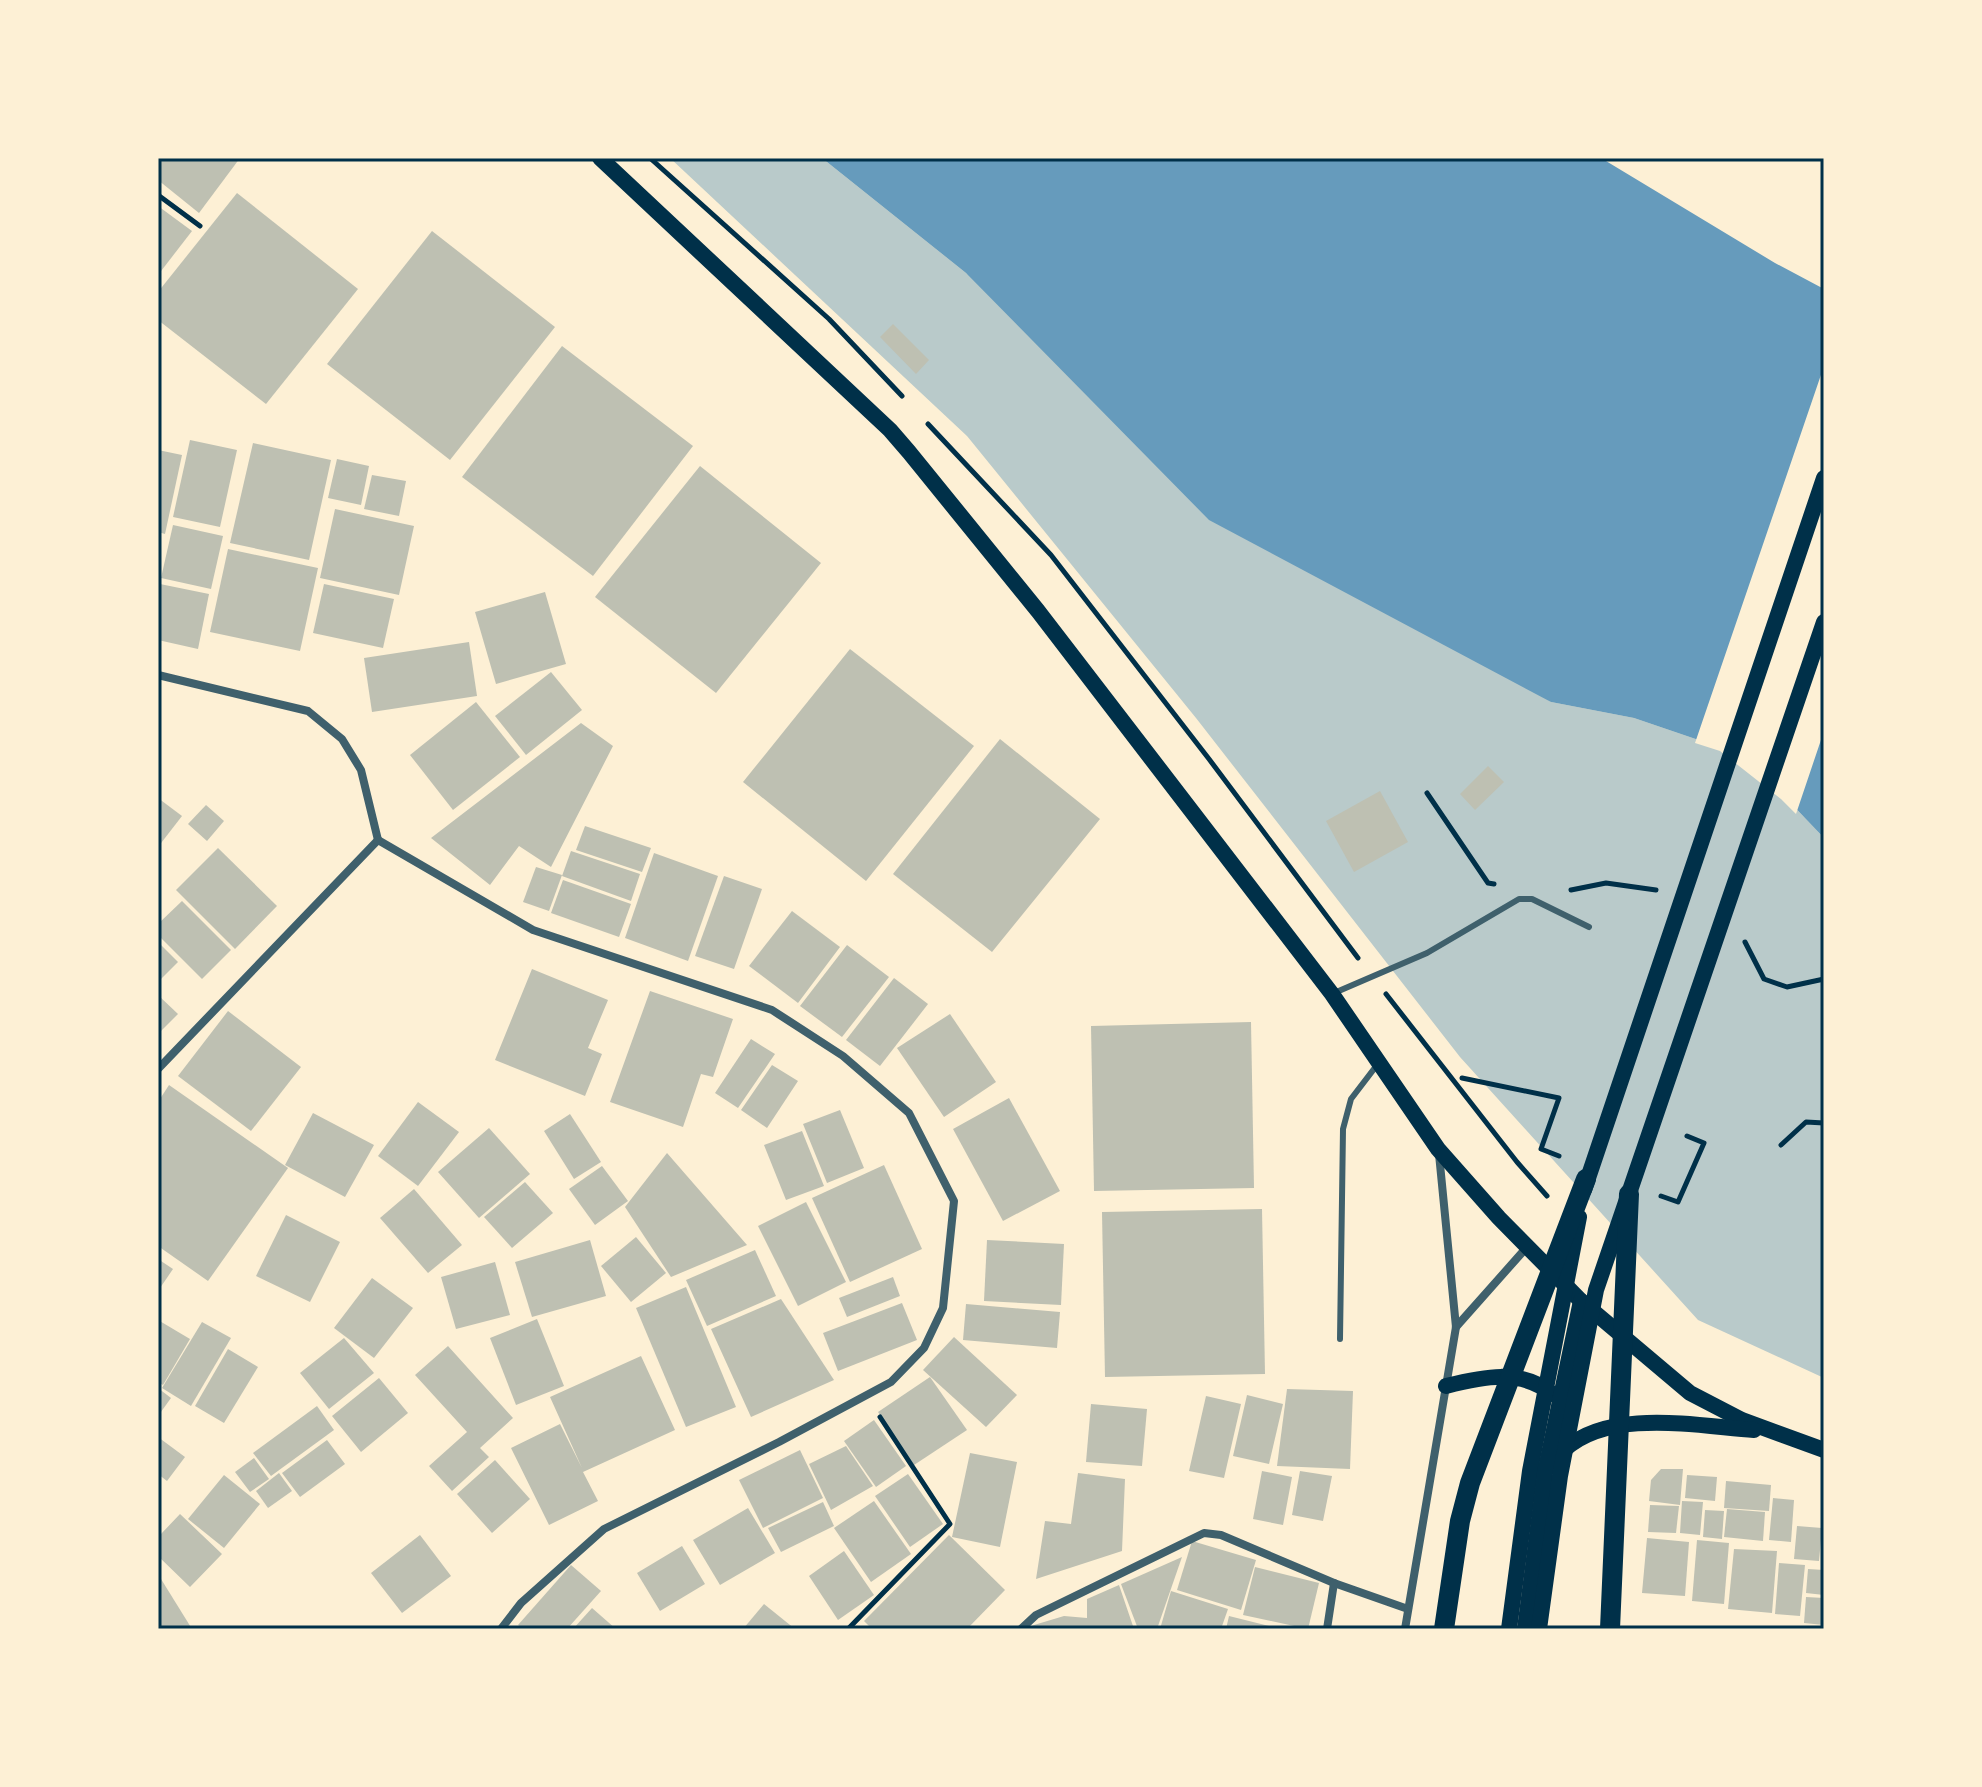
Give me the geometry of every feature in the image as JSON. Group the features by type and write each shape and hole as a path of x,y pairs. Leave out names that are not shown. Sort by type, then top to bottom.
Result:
{"main road":[{"path":"600,158 890,430 1038,611 1332,994 1438,1149 1528,1246 1581,1301 1690,1393 1768,1431 1824,1450"},
{"path":"1444,1629 1460,1521 1470,1483 1586,1179 1824,478"},
{"path":"1539,1629 1560,1476 1596,1290 1824,622"},
{"path":"1509,1629 1530,1471 1586,1179"},
{"path":"1610,1629 1629,1194"},
{"path":"1525,1629 1545,1473 1581,1301"},
{"path":"1446,1386 1490,1377 1515,1377 1536,1384 1560,1400"},
{"path":"1545,1473 1574,1441 1608,1427 1647,1423 1768,1431"}],"street":[{"path":"158,675 308,711 342,739 361,770 378,840 533,930 772,1010 843,1056 909,1113 954,1201 943,1308 924,1348 891,1382 604,1529 521,1603 501,1629"},
{"path":"158,1069 378,840"},
{"path":"1405,1629 1456,1327 1438,1149"},
{"path":"1456,1327 1528,1246"},
{"path":"1021,1629 1036,1615 1204,1533 1221,1535 1334,1583 1408,1609"},
{"path":"1327,1629 1334,1583"}],"lane":[{"path":"1332,994 1427,953 1519,899 1532,899 1589,927"},
{"path":"1340,1339 1343,1129 1351,1099 1379,1062"}],"path":[{"path":"158,195 200,226"},
{"path":"1427,793 1488,883 1501,886"},
{"path":"1566,891 1606,883 1665,892"},
{"path":"1738,929 1764,979 1787,987 1824,979"},
{"path":"1462,1078 1559,1098 1541,1149 1559,1156"},
{"path":"1781,1145 1806,1122 1824,1123"},
{"path":"1660,1195 1678,1202 1704,1143 1687,1136"},
{"path":"848,1629 950,1524 866,1396"}],"shaded area":[{"path":"670,158 822,158 966,273 1551,702 1634,718 1722,748 1784,796 1824,838 1824,1378 1698,1320 1460,1057 1196,718 967,436"}],"water":[{"path":"822,158 1601,158 1775,263 1824,289 1824,838 1784,796 1722,748 1634,718 1551,702 1209,520 966,273"}],"pier":[{"path":"1824,366 1824,731 1796,814 1720,751 1695,743"}],"building":[{"path":"158,158 240,158 199,213 158,180"},
{"path":"237,193 358,289 266,404 158,320 158,292"},
{"path":"158,206 192,231 158,275"},
{"path":"432,231 555,327 450,460 327,364"},
{"path":"893,324 929,360 916,374 880,337"},
{"path":"562,346 693,446 593,576 462,477"},
{"path":"190,440 237,450 220,527 173,517"},
{"path":"253,443 331,460 309,560 230,543"},
{"path":"158,450 182,455 165,534 158,532"},
{"path":"337,459 369,466 361,505 328,498"},
{"path":"700,466 821,563 716,693 595,597"},
{"path":"372,475 406,481 399,516 364,509"},
{"path":"335,509 414,526 399,595 320,578"},
{"path":"173,525 223,536 211,589 161,578"},
{"path":"228,549 318,568 300,651 210,632"},
{"path":"160,584 209,594 198,649 158,640"},
{"path":"324,584 394,599 383,648 313,633"},
{"path":"545,592 566,664 496,684 475,612"},
{"path":"469,642 477,696 372,712 364,658"},
{"path":"850,649 974,746 866,881 743,782"},
{"path":"551,672 582,710 526,755 495,716"},
{"path":"476,702 520,757 453,810 410,755"},
{"path":"581,723 613,746 551,867 519,846 490,885 431,838"},
{"path":"1000,739 1100,819 992,952 893,874"},
{"path":"1488,766 1504,782 1475,810 1460,794"},
{"path":"1380,791 1408,842 1354,872 1326,821"},
{"path":"158,798 182,816 158,847"},
{"path":"206,805 224,821 207,841 188,824"},
{"path":"585,826 651,848 642,872 576,850"},
{"path":"218,848 277,906 235,949 176,890"},
{"path":"571,851 640,874 631,901 562,876"},
{"path":"654,853 718,876 688,961 625,938"},
{"path":"536,867 562,875 549,911 523,902"},
{"path":"724,876 762,889 734,969 695,956"},
{"path":"563,880 631,904 619,937 551,913"},
{"path":"182,901 231,950 202,979 158,935 158,924"},
{"path":"792,911 840,947 798,1003 749,966"},
{"path":"158,942 178,962 158,982"},
{"path":"847,945 889,977 842,1037 800,1006"},
{"path":"532,969 608,1000 588,1048 602,1054 585,1096 495,1060"},
{"path":"894,978 928,1004 880,1066 846,1040"},
{"path":"650,991 733,1019 713,1077 701,1074 683,1127 610,1102"},
{"path":"158,995 178,1014 158,1034"},
{"path":"228,1011 301,1067 251,1131 178,1076"},
{"path":"950,1014 996,1082 944,1117 897,1048"},
{"path":"1251,1022 1254,1188 1094,1191 1091,1026"},
{"path":"751,1039 775,1054 738,1108 715,1093"},
{"path":"772,1065 798,1081 767,1128 741,1110"},
{"path":"169,1085 288,1168 208,1281 158,1246 158,1102"},
{"path":"1009,1098 1060,1191 1003,1221 953,1129"},
{"path":"418,1102 459,1132 418,1186 378,1156"},
{"path":"840,1110 864,1168 827,1183 803,1124"},
{"path":"313,1113 374,1145 345,1197 285,1165"},
{"path":"570,1114 601,1162 574,1179 544,1131"},
{"path":"489,1128 530,1174 479,1218 438,1172"},
{"path":"802,1131 824,1186 786,1200 764,1145"},
{"path":"667,1153 747,1245 671,1277 625,1207"},
{"path":"884,1165 922,1249 850,1282 812,1198"},
{"path":"602,1166 628,1201 595,1225 569,1189"},
{"path":"525,1182 553,1213 512,1248 484,1217"},
{"path":"414,1189 462,1245 428,1273 380,1218"},
{"path":"806,1202 846,1282 798,1306 758,1226"},
{"path":"1262,1209 1265,1374 1105,1377 1102,1212"},
{"path":"286,1215 340,1242 310,1302 256,1276"},
{"path":"636,1237 666,1273 631,1302 601,1266"},
{"path":"590,1240 606,1296 532,1317 515,1262"},
{"path":"987,1240 1064,1244 1061,1305 984,1301"},
{"path":"755,1250 776,1296 707,1326 686,1280"},
{"path":"158,1259 173,1269 158,1291"},
{"path":"495,1262 510,1315 456,1329 441,1277"},
{"path":"893,1277 900,1296 847,1317 839,1298"},
{"path":"372,1278 413,1308 374,1358 334,1328"},
{"path":"686,1287 736,1407 686,1427 636,1308"},
{"path":"781,1299 834,1380 751,1417 711,1329"},
{"path":"902,1303 917,1340 838,1371 823,1333"},
{"path":"966,1304 1060,1312 1057,1348 963,1340"},
{"path":"537,1319 564,1386 516,1405 490,1338"},
{"path":"158,1320 190,1339 163,1385 158,1382"},
{"path":"202,1322 231,1338 191,1406 162,1388"},
{"path":"954,1337 1017,1395 986,1427 923,1370"},
{"path":"344,1338 374,1373 329,1409 300,1373"},
{"path":"448,1346 513,1418 480,1448 489,1457 452,1491 429,1466 467,1432 415,1375"},
{"path":"228,1349 258,1367 224,1423 195,1406"},
{"path":"641,1356 675,1430 583,1472 598,1501 549,1525 511,1448 560,1424 582,1468 550,1397"},
{"path":"930,1377 967,1430 914,1465 878,1412"},
{"path":"379,1378 408,1413 361,1452 332,1416"},
{"path":"158,1388 171,1398 158,1416"},
{"path":"1287,1389 1353,1391 1350,1469 1277,1466"},
{"path":"1247,1395 1283,1404 1269,1464 1233,1456"},
{"path":"1206,1396 1241,1404 1224,1478 1189,1471"},
{"path":"1091,1404 1147,1409 1142,1466 1086,1462"},
{"path":"317,1406 334,1430 271,1476 253,1453"},
{"path":"874,1420 906,1466 876,1487 844,1441"},
{"path":"158,1437 185,1457 167,1481 158,1474"},
{"path":"327,1440 345,1464 300,1497 282,1473"},
{"path":"846,1446 873,1486 831,1510 809,1464"},
{"path":"800,1450 823,1498 763,1528 739,1480"},
{"path":"970,1453 1017,1462 1000,1547 952,1537"},
{"path":"254,1458 269,1479 250,1492 235,1472"},
{"path":"495,1460 530,1499 492,1533 457,1494"},
{"path":"1661,1469 1683,1469 1680,1505 1649,1501 1651,1480"},
{"path":"1262,1471 1292,1477 1283,1525 1253,1519"},
{"path":"1300,1471 1332,1476 1323,1521 1292,1515"},
{"path":"279,1473 292,1491 268,1508 256,1491"},
{"path":"1078,1473 1125,1479 1122,1551 1036,1579 1045,1521 1071,1524"},
{"path":"908,1474 943,1524 910,1547 875,1496"},
{"path":"224,1475 260,1504 224,1548 188,1519"},
{"path":"1687,1475 1717,1477 1715,1501 1685,1498"},
{"path":"1726,1481 1771,1485 1769,1511 1724,1508"},
{"path":"1773,1498 1794,1500 1791,1542 1769,1540"},
{"path":"874,1501 911,1554 871,1582 834,1528"},
{"path":"1682,1501 1703,1502 1700,1535 1680,1533"},
{"path":"823,1502 834,1526 781,1552 768,1528"},
{"path":"1650,1505 1679,1506 1676,1533 1648,1532"},
{"path":"748,1508 775,1553 720,1585 693,1540"},
{"path":"1727,1509 1765,1512 1763,1541 1724,1537"},
{"path":"1705,1510 1724,1511 1722,1539 1703,1537"},
{"path":"180,1514 222,1554 190,1587 158,1556 158,1531 161,1534"},
{"path":"1797,1526 1822,1528 1819,1561 1794,1559"},
{"path":"420,1535 451,1576 402,1613 371,1573"},
{"path":"949,1535 1005,1590 967,1629 872,1629 864,1621"},
{"path":"1647,1538 1689,1542 1685,1596 1642,1593"},
{"path":"1697,1540 1729,1543 1724,1604 1692,1601"},
{"path":"1192,1541 1256,1560 1241,1610 1177,1590"},
{"path":"682,1546 705,1584 660,1611 637,1573"},
{"path":"1734,1549 1777,1551 1772,1613 1728,1609"},
{"path":"844,1551 874,1595 838,1620 809,1576"},
{"path":"1182,1557 1157,1629 1138,1629 1121,1584"},
{"path":"1779,1563 1805,1565 1800,1616 1775,1614"},
{"path":"571,1565 601,1591 567,1629 523,1629 518,1625"},
{"path":"1255,1567 1319,1583 1308,1629 1243,1615"},
{"path":"1808,1569 1824,1570 1824,1595 1806,1593"},
{"path":"161,1579 192,1629 158,1629 158,1580"},
{"path":"1119,1585 1134,1629 1028,1629 1064,1616 1087,1618 1087,1599"},
{"path":"1171,1591 1228,1609 1221,1629 1160,1629"},
{"path":"1806,1597 1824,1598 1824,1625 1804,1623"},
{"path":"764,1604 795,1629 743,1629"},
{"path":"592,1608 616,1629 573,1629"},
{"path":"1229,1616 1277,1628 1277,1629 1226,1629"}]}
